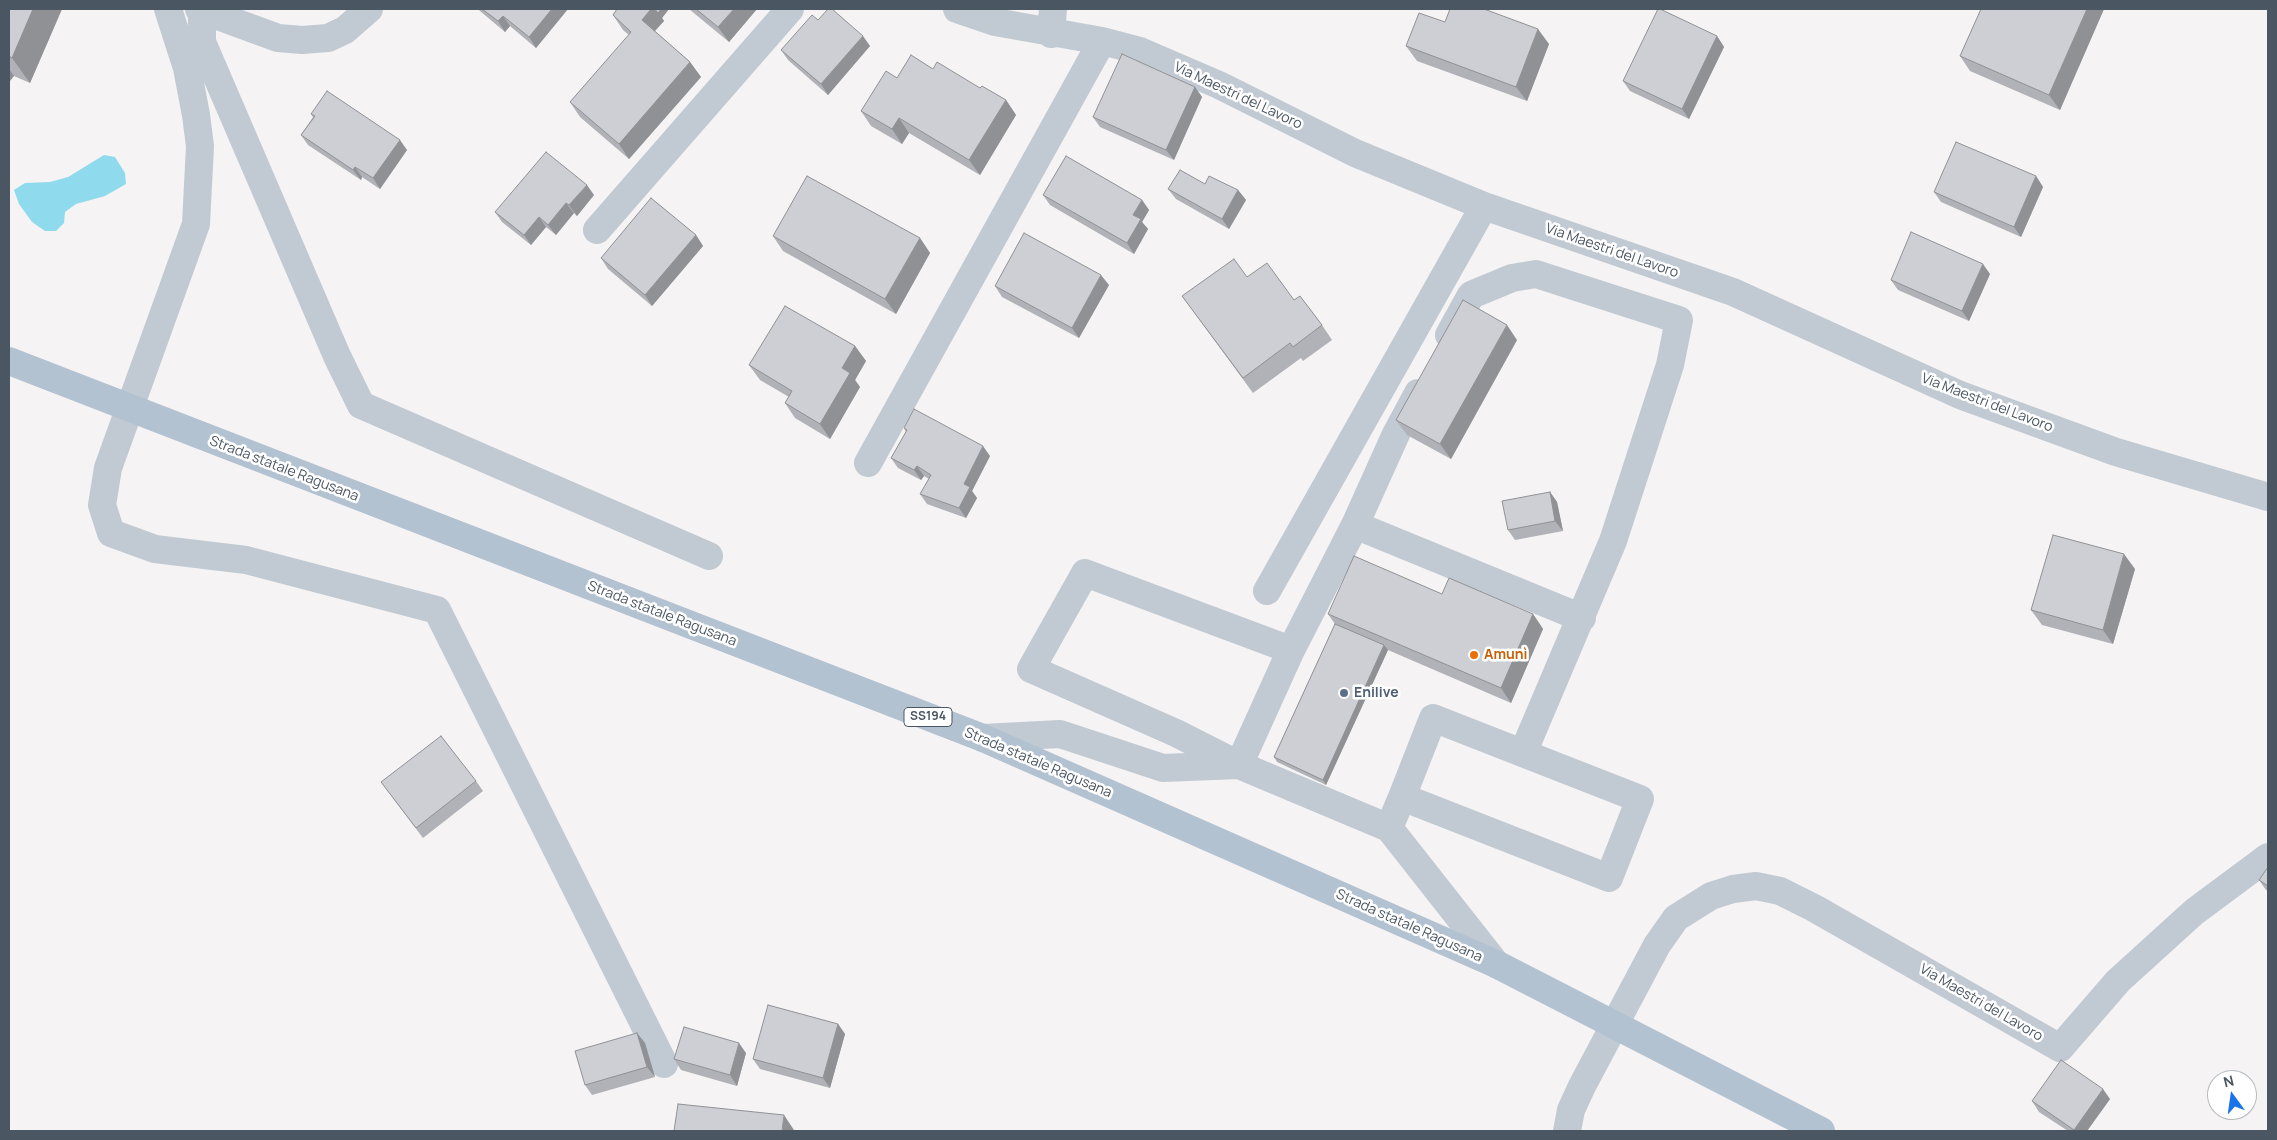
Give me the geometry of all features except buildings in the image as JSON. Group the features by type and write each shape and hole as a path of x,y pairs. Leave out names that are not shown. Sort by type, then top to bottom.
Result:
{"main road":[{"name":"Strada statale Ragusana","path":"9,361 983,738 1496,964 1821,1131"}],"street":[{"path":"168,9 187,68 196,115 200,146 196,224 108,468 102,505 111,533 155,548 246,560 437,610 664,1064"},
{"path":"369,9 345,30 328,38 302,40 278,38 201,10 202,42 337,356 361,405 709,556"},
{"path":"597,230 790,9"},
{"name":"Via Maestri del Lavoro","path":"957,9 994,22 1052,21 1102,42 1140,51 1219,85 1354,153 1484,206 1733,292 1960,395 2116,452 2268,497"},
{"path":"868,463 1102,42"},
{"path":"1267,590 1484,206"},
{"path":"1239,765 1291,650 1356,525 1396,434 1471,295 1512,278 1536,274 1679,320 1670,365 1613,541 1582,618 1523,753"},
{"path":"1356,525 1582,618"},
{"path":"1291,650 1085,573 1031,669 1176,733 1239,765 1389,828 1496,964"},
{"path":"1389,828 1433,718 1640,800 1609,878 1402,797"},
{"path":"983,738 1060,734 1163,768 1239,765"},
{"name":"Via Maestri del Lavoro","path":"1567,1131 1571,1110 1582,1086 1658,945 1676,918 1711,896 1733,889 1756,886 1780,891 1814,908 2060,1048 2118,981 2194,912 2268,857"}],"water":[{"path":"104,155 115,157 125,173 126,184 105,196 76,204 65,212 64,223 56,231 45,231 32,222 19,204 14,190 25,183 50,182 68,177"}],"place":[{"name":"Amunì","path":"1474,655"},
{"name":"Enilive","path":"1344,693"}]}
